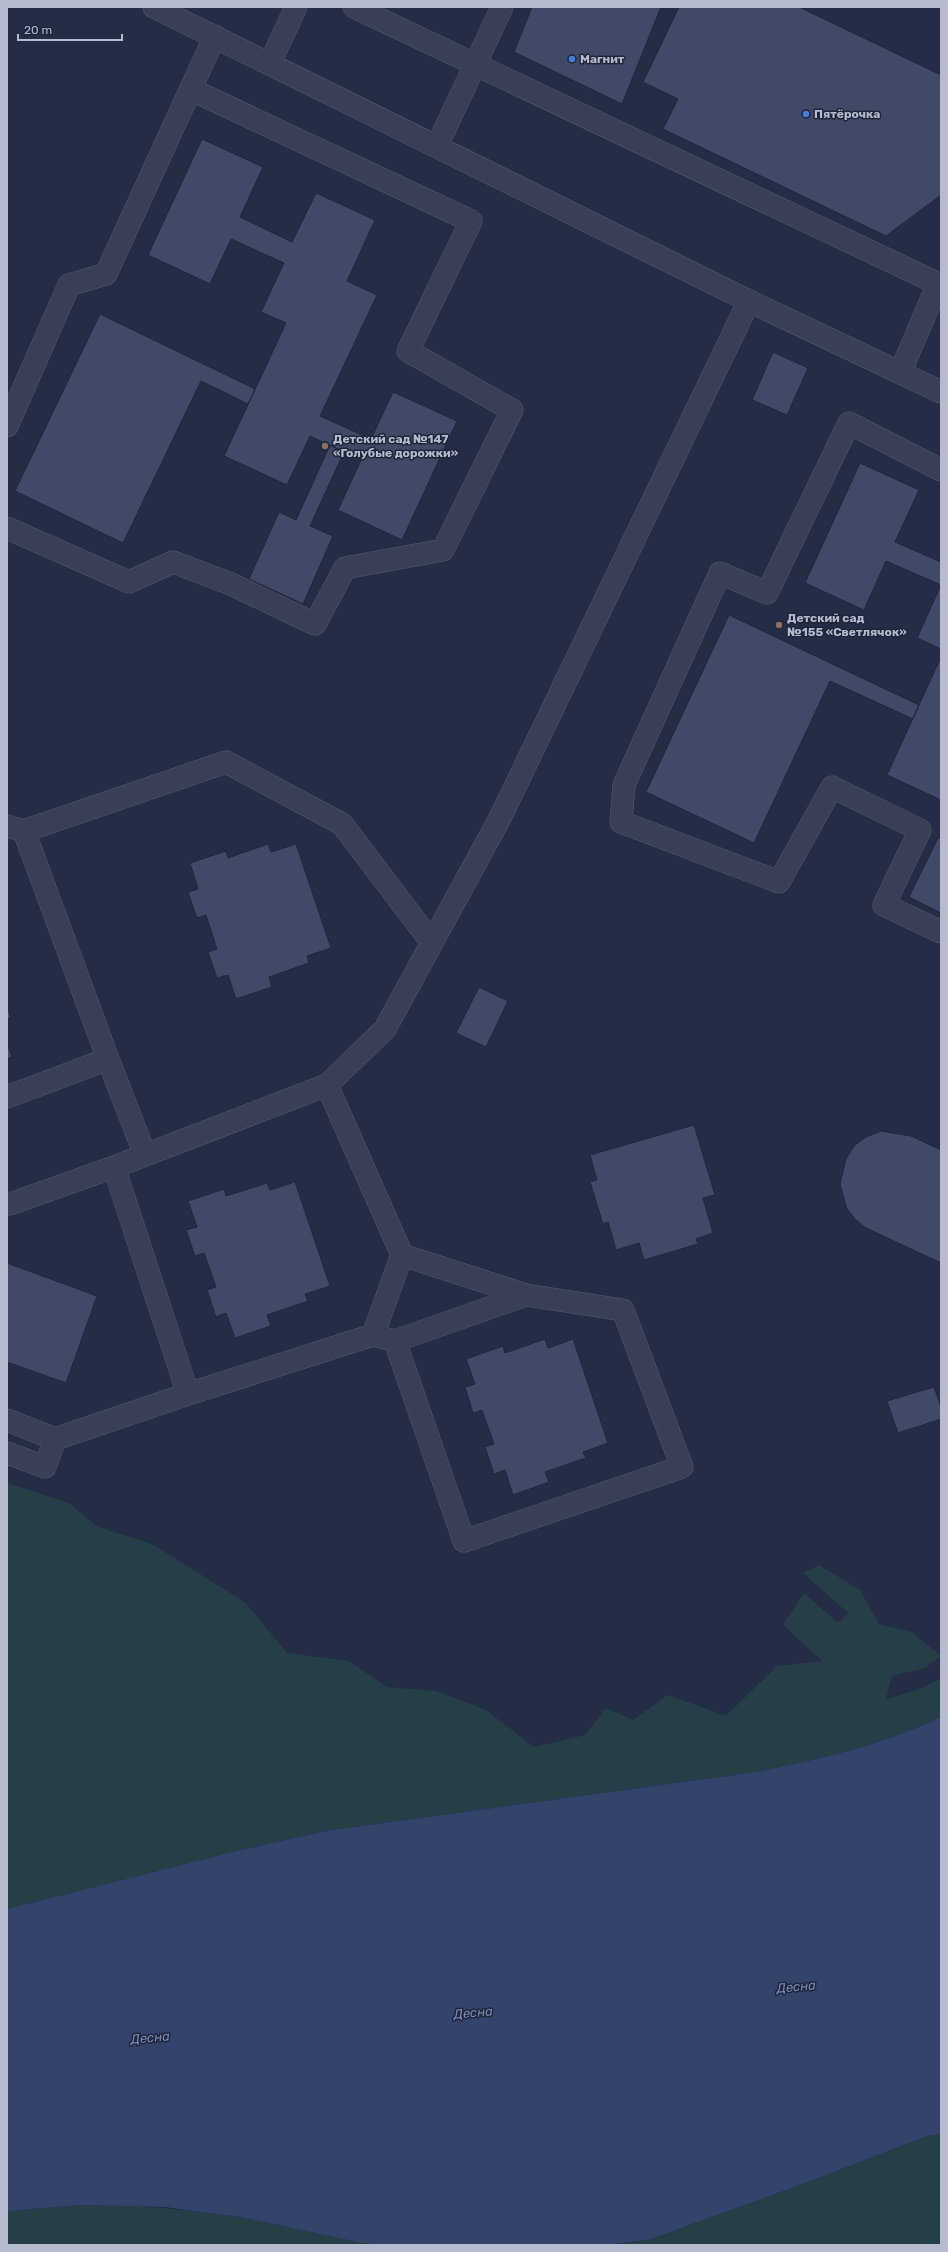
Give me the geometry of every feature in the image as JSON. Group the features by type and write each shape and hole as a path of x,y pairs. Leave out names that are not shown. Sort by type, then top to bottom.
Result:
{"lane":[{"path":"154,7 749,301 941,392"},
{"path":"270,63 296,7"},
{"path":"354,7 940,285 900,373"},
{"path":"437,146 502,7"},
{"path":"7,426 69,285 106,274 192,90 215,36"},
{"path":"7,528 129,582 173,562 231,584 315,624 345,568 443,550 512,410 408,351 471,221 192,90"},
{"path":"7,1203 10,1204 114,1167 327,1085 385,1029 500,818 749,301"},
{"path":"941,470 849,423 767,593 720,573 624,785 621,822 779,882 832,786 920,830 884,905 941,932"},
{"path":"145,1155 15,828 226,762 342,824 432,943"},
{"path":"7,1097 108,1059"},
{"path":"327,1085 402,1255 373,1335"},
{"path":"114,1167 188,1394"},
{"path":"395,1341 464,1541 682,1467 623,1310 526,1295 402,1255"},
{"path":"7,1420 55,1439 188,1394 373,1335 395,1341 526,1295"},
{"path":"7,1453 45,1467 55,1439"}],"shaded area":[{"path":"7,1483 69,1503 98,1527 152,1544 246,1603 287,1653 349,1661 387,1687 436,1691 486,1710 534,1747 585,1735 606,1708 633,1720 668,1695 726,1716 777,1666 822,1661 783,1625 804,1593 838,1623 848,1613 803,1573 819,1565 860,1590 879,1624 912,1632 941,1656 925,1668 892,1676 886,1699 920,1689 941,1678 941,1717 896,1736 851,1750 757,1772 326,1831 237,1851 7,1909"},
{"path":"941,2134 941,2245 606,2245 651,2239 808,2182 927,2136"},
{"path":"80,2205 201,2211 241,2217 350,2240 387,2245 7,2245 7,2211"}],"water":[{"name":"Десна","path":"941,1717 941,2134 927,2136 808,2182 651,2239 606,2245 387,2245 363,2243 241,2217 165,2207 80,2205 7,2211 7,1909 237,1851 326,1831 757,1772 851,1750 896,1736"}],"building":[{"path":"532,7 661,7 622,104 514,52"},
{"name":"Пятёрочка","path":"679,7 799,7 941,75 941,195 886,236 663,129 678,99 643,82"},
{"path":"202,139 263,167 240,217 292,242 316,193 375,220 347,281 377,295 320,416 371,439 393,392 457,421 402,540 338,510 361,460 310,436 287,485 224,456 286,323 261,312 284,263 231,239 210,284 148,255"},
{"path":"100,314 255,389 248,404 201,381 123,543 15,491"},
{"path":"773,352 808,368 787,415 752,400"},
{"path":"330,445 344,452 310,526 333,536 303,604 249,579 279,512 296,520"},
{"path":"860,463 919,490 895,542 941,562 941,585 886,561 864,610 805,583"},
{"path":"941,585 941,649 917,638"},
{"path":"729,615 919,705 913,719 830,681 754,843 646,792"},
{"path":"941,657 941,800 887,775"},
{"path":"938,838 941,839 941,913 909,897"},
{"path":"268,844 271,852 296,844 331,948 307,956 309,963 269,977 272,987 236,999 228,975 217,978 208,952 217,949 206,915 197,918 188,892 198,889 190,863 226,851 228,858"},
{"path":"479,987 508,1001 486,1047 456,1033"},
{"path":"7,1006 11,1018 7,1019"},
{"path":"7,1043 12,1057 7,1059"},
{"path":"694,1125 715,1195 703,1198 713,1233 696,1239 698,1244 644,1260 639,1243 616,1250 608,1222 603,1224 590,1182 597,1180 590,1155"},
{"path":"881,1131 911,1136 941,1150 941,1263 866,1228 855,1219 847,1209 840,1184 846,1159 854,1146 866,1137"},
{"path":"295,1182 330,1286 305,1294 308,1301 267,1315 271,1326 235,1338 226,1313 216,1317 207,1290 216,1287 204,1253 195,1256 186,1230 197,1227 188,1201 224,1189 226,1196 267,1183 270,1190"},
{"path":"7,1263 97,1296 66,1383 7,1362"},
{"path":"545,1339 548,1348 573,1339 608,1443 583,1452 586,1458 545,1472 549,1482 513,1495 505,1470 494,1474 485,1447 494,1444 482,1410 473,1413 465,1387 475,1384 466,1359 503,1346 505,1353"},
{"path":"934,1387 941,1407 941,1419 898,1433 887,1401"}],"place":[{"name":"Магнит","path":"572,59"},
{"name":"Пятёрочка","path":"806,114"},
{"name":"Детский сад №147 «Голубые дорожки»","path":"325,446"},
{"name":"Детский сад №155 «Светлячок»","path":"779,625"}]}
